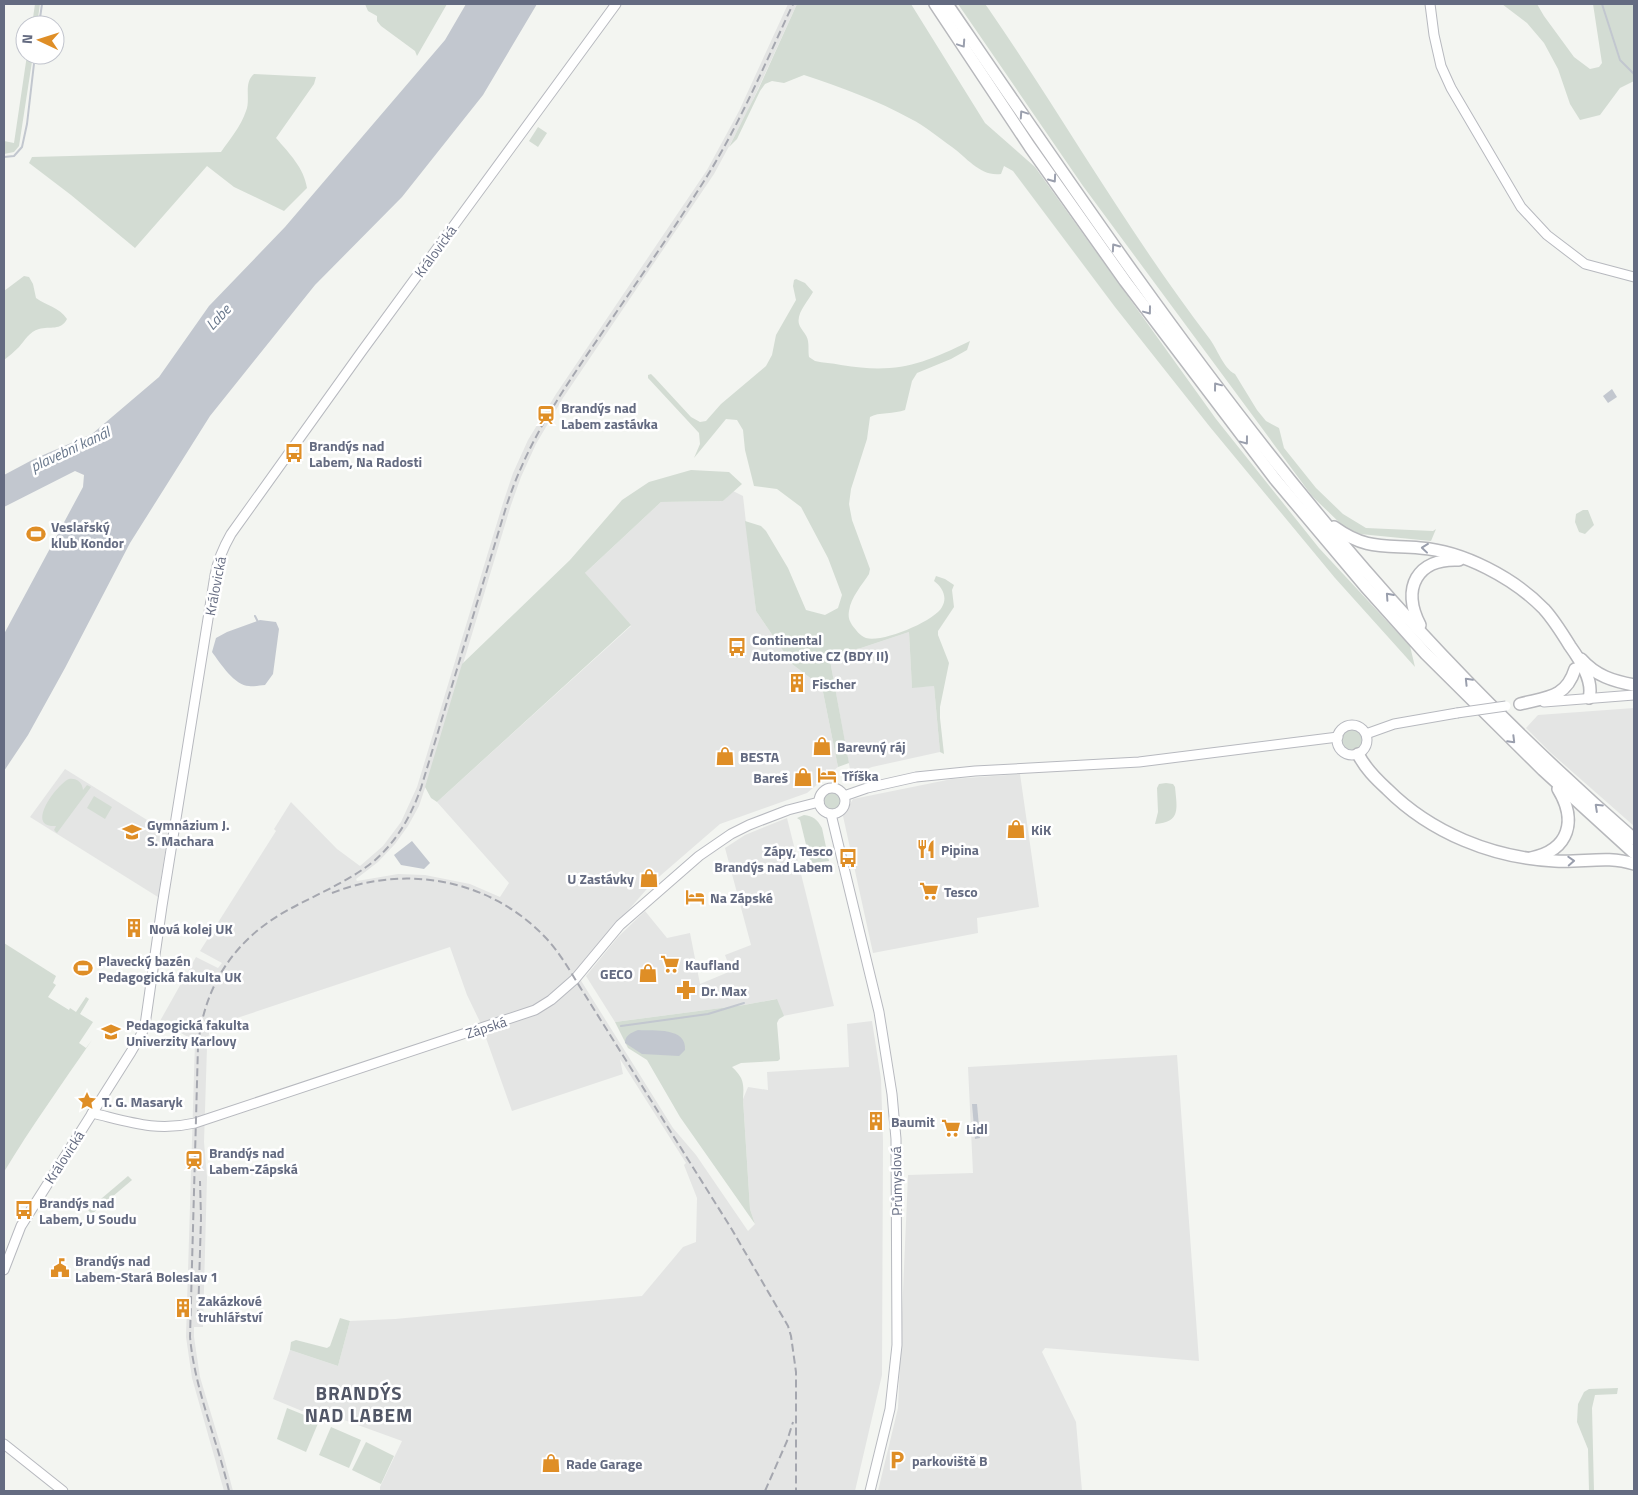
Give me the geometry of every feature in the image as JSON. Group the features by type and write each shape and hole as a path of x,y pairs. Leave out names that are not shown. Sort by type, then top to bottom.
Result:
{"highway":[{"path":"935,4 1030,147 1125,281 1275,479 1365,586 1426,654 1543,770 1634,853"},
{"path":"948,4 1136,276 1196,358 1312,507 1434,645 1514,728 1634,839"},
{"path":"1312,507 1334,527 1362,543 1446,552 1503,576 1543,608 1575,652 1589,667 1600,675 1612,680 1634,685"},
{"path":"1434,645 1423,630 1412,606 1411,592 1414,583 1423,570 1432,564 1454,559 1471,562"},
{"path":"1564,637 1584,690 1589,698"},
{"path":"1575,652 1590,684 1589,698"},
{"path":"1520,704 1562,691 1570,683 1575,668"},
{"path":"1358,754 1367,769 1380,783 1396,799 1417,815 1439,828 1486,849 1522,858 1556,862 1607,859 1634,864"},
{"path":"1522,858 1539,856 1549,851 1561,840 1568,827 1569,813 1565,800 1543,770"}],"main road":[{"name":"Královická","path":"4,1270 21,1226 140,1038 145,1025 215,575 218,558 222,549 324,403 616,4"},
{"path":"1430,4 1441,66 1451,88 1521,207 1547,235 1585,264 1634,277"},
{"path":"1366,734 1394,724 1456,713 1520,704 1634,695"},
{"path":"1351,725 1360,727 1366,734 1366,746 1358,754 1345,753 1338,746 1338,737 1342,729 1351,725"},
{"path":"844,796 867,788 916,777 975,771 1139,762 1338,737"},
{"path":"829,789 838,790 844,796 845,804 838,813 831,814 823,810 820,802 822,794 829,789"},
{"name":"Zápská","path":"92,1113 132,1123 174,1128 195,1123 535,1010 551,1000 575,979 620,925 699,856 731,834 749,825 788,810 820,802"},
{"name":"Průmyslová","path":"831,814 879,1012 892,1094 896,1139 897,1345 890,1409 870,1491"},
{"path":"6,1446 63,1491"}],"shaded area":[{"path":"35,4 40,4 38,15 33,15"},
{"path":"365,4 447,4 417,56 415,51 381,26 377,21 377,16 368,11"},
{"path":"788,4 797,4 746,115 714,174 563,398 536,444 511,505 419,806 395,844 378,862 356,879 357,881 398,874 425,875 470,884 500,897 509,883 437,802 631,626 584,574 661,502 723,501 733,491 743,496 756,611 792,664 822,687 838,767 807,793 720,824 653,882 575,971 673,1128 696,1155 748,1231 755,1224 750,1209 743,1099 748,1087 768,1090 767,1072 849,1067 847,1024 872,1021 881,1079 883,1141 882,1375 855,1491 380,1491 380,1487 402,1441 311,1408 302,1411 273,1399 290,1350 338,1366 350,1321 395,1319 642,1296 683,1247 696,1242 697,1198 684,1165 686,1163 620,1059 623,1074 512,1111 481,1024 467,995 450,947 210,1027 207,1047 204,1142 207,1177 203,1327 194,1327 194,1337 200,1377 233,1491 224,1491 192,1378 186,1337 195,1041 160,1021 196,957 218,968 222,963 200,951 276,831 274,829 291,802 337,849 360,866 383,846 401,822 417,787 503,503 513,473 528,440 556,394 707,170 739,111"},
{"path":"797,4 911,4 985,123 1035,167 1216,419 1319,548 1410,646 1415,667 1335,578 1210,427 1115,307 1013,171 1004,166 1001,174 987,173 975,166 932,132 898,112 845,89 804,75 784,83 772,81 765,84 737,139 729,147 758,90"},
{"path":"958,4 985,4 988,8 1123,216 1179,298 1212,342 1224,363 1235,374 1257,410 1266,421 1279,428 1284,448 1316,488 1343,514 1366,528 1433,531 1436,529 1431,541 1360,534 1344,527 1312,496 1083,186"},
{"path":"1502,4 1537,4 1574,57 1590,69 1599,67 1602,63 1593,4 1634,4 1634,81 1620,88 1600,115 1580,120 1570,104 1558,69 1544,43 1527,23"},
{"path":"26,65 31,65 19,146 14,152 4,154 4,141 14,143"},
{"path":"254,74 316,77 314,84 276,138 299,167 307,188 284,211 234,187 207,166 135,248 29,163 32,157 221,152 244,117 247,106 248,86"},
{"path":"538,127 547,133 538,147 529,141"},
{"path":"24,276 29,277 33,284 36,298 57,309 67,319 65,323 58,327 39,329 32,332 4,360 4,291"},
{"path":"796,279 805,283 813,292 799,315 799,324 807,339 809,357 815,361 860,368 893,368 922,362 970,341 967,350 917,373 912,381 905,410 877,414 870,417 867,439 851,489 849,504 852,520 870,569 850,606 849,618 858,633 866,638 874,639 907,630 919,624 937,613 944,603 943,593 934,581 936,576 954,585 952,590 954,607 938,631 949,663 940,707 944,754 940,752 934,686 912,688 909,632 861,648 829,655 849,763 838,767 822,687 792,664 756,611 745,521 761,526 766,531 788,568 806,610 825,615 838,608 842,595 828,558 801,507 777,489 754,486 745,450 743,430 737,420 726,419 694,458 700,444 699,433 648,378 648,375 651,374 691,417 700,422 706,421 721,404 766,366 772,355 776,335 796,300 793,286"},
{"path":"691,470 729,472 742,484 723,501 661,502 585,573 631,625 437,802 431,798 425,787 462,664 570,560 622,500 649,482"},
{"path":"1583,510 1588,510 1594,525 1585,534 1579,532 1575,522 1576,514"},
{"path":"909,632 912,687 934,686 940,752 872,767 851,775 829,655 861,648"},
{"path":"1634,708 1634,826 1551,753 1526,728 1538,715"},
{"path":"1352,729 1360,732 1363,740 1360,748 1352,751 1344,748 1341,740 1344,732"},
{"name":"Gymnázium J. S. Machara","path":"65,769 168,833 158,897 30,817"},
{"path":"1020,774 1039,907 977,918 978,933 873,953 843,816 853,799 952,779"},
{"path":"69,779 79,781 83,790 87,785 91,787 57,833 54,830 56,826 47,825 43,820 43,813 57,789"},
{"path":"1159,784 1173,784 1175,787 1176,813 1169,820 1155,824 1158,812 1157,788"},
{"path":"832,792 839,795 842,802 839,809 832,812 825,809 822,802 825,795"},
{"path":"94,796 112,807 105,819 87,808"},
{"path":"804,815 814,818 822,828 829,861 813,863 810,861 800,820 797,818"},
{"path":"787,818 834,1006 783,1016 776,999 615,1022 586,976 618,937 645,911 667,938 690,933 700,984 731,971 725,955 751,945 725,848 745,835"},
{"path":"4,943 56,976 53,983 56,985 48,997 69,1010 70,1008 76,1012 86,997 89,999 80,1014 93,1022 79,1043 86,1048 92,1040 4,1172"},
{"path":"777,999 784,1016 777,1023 780,1059 778,1061 741,1063 732,1067 741,1078 743,1085 750,1209 755,1224 680,1117 647,1060 628,1048 615,1022"},
{"path":"1177,1055 1199,1361 1045,1348 1042,1352 1076,1422 1082,1491 878,1491 898,1408 908,1175 973,1173 968,1067"},
{"path":"128,1176 132,1180 92,1214 88,1210"},
{"path":"340,1318 350,1321 338,1366 290,1350 291,1342 296,1340 327,1348 330,1346"},
{"path":"1618,1388 1617,1394 1595,1395 1592,1408 1594,1491 1589,1491 1588,1449 1577,1422 1578,1404 1584,1392 1589,1389"},
{"path":"287,1408 319,1421 306,1452 277,1439"},
{"path":"331,1427 361,1440 349,1468 319,1455"},
{"path":"366,1442 394,1456 381,1484 352,1470"}],"water":[{"path":"466,4 537,4 483,95 402,197 315,285 210,416 130,543 28,735 4,771 4,634 83,487 84,475 75,471 4,507 4,475 34,459 92,434 159,377 209,306 285,227 445,40"},
{"path":"1612,389 1617,397 1608,403 1603,396"},
{"path":"260,620 276,622 279,629 273,674 265,685 244,685 228,673 212,652 216,638"},
{"path":"412,841 430,863 424,869 401,865 394,855"},
{"path":"638,1030 675,1034 681,1037 685,1050 679,1056 642,1054 625,1043 627,1036"},
{"path":"972,1104 977,1104 980,1138 975,1139"}],"waterway":[{"path":"40,15 42,4"},
{"path":"1602,4 1620,60 1634,74"},
{"path":"4,157 14,156 22,147 27,124 34,65"},
{"path":"255,616 258,622"},
{"path":"621,1026 708,1014 744,1003"}],"railway":[{"path":"229,1491 201,1396 190,1337 198,1046 201,1024 207,1003 225,966 252,935 288,910 343,882 374,861 390,845 402,827 413,808 421,788 507,504 524,461 544,422 567,384 672,231 711,170 748,100 793,4"},
{"path":"332,893 360,884 388,879 417,879 445,882 472,890 498,901 522,917 544,936 561,956 731,1228 788,1326 796,1372 796,1491"},
{"path":"198,1318 201,1218 200,1181"},
{"path":"765,1491 787,1441 793,1422"}],"place":[{"name":"Brandýs nad Labem zastávka","path":"546,415"},
{"name":"Brandýs nad Labem, Na Radosti","path":"294,453"},
{"name":"Veslařský klub Kondor","path":"36,534"},
{"name":"Continental Automotive CZ (BDY II)","path":"737,647"},
{"name":"Fischer","path":"797,683"},
{"name":"Barevný ráj","path":"822,746"},
{"name":"BESTA","path":"725,756"},
{"name":"Tříška","path":"827,775"},
{"name":"Bareš","path":"803,777"},
{"name":"KiK","path":"1016,829"},
{"name":"Gymnázium J. S. Machara","path":"132,832"},
{"name":"Pipina","path":"926,849"},
{"name":"Zápy, Tesco Brandýs nad Labem","path":"848,858"},
{"name":"U Zastávky","path":"649,878"},
{"name":"Tesco","path":"929,891"},
{"name":"Na Zápské","path":"695,897"},
{"name":"Nová kolej UK","path":"134,928"},
{"name":"Kaufland","path":"670,964"},
{"name":"Plavecký bazén Pedagogická fakulta UK","path":"83,968"},
{"name":"GECO","path":"648,973"},
{"name":"Dr. Max","path":"686,990"},
{"name":"Pedagogická fakulta Univerzity Karlovy","path":"111,1032"},
{"name":"T. G. Masaryk","path":"87,1101"},
{"name":"Baumit","path":"876,1121"},
{"name":"Lidl","path":"951,1128"},
{"name":"Brandýs nad Labem-Zápská","path":"194,1160"},
{"name":"Brandýs nad Labem, U Soudu","path":"24,1210"},
{"name":"Brandýs nad Labem-Stará Boleslav 1","path":"60,1268"},
{"name":"Zakázkové truhlářství","path":"183,1308"},
{"name":"parkoviště B","path":"897,1460"},
{"name":"Rade Garage","path":"551,1463"}],"district":[{"name":"BRANDÝS NAD LABEM","path":"359,1403"}],"water label":[{"name":"Labe","path":"218,317"},
{"name":"plavební kanál","path":"70,449"}]}
